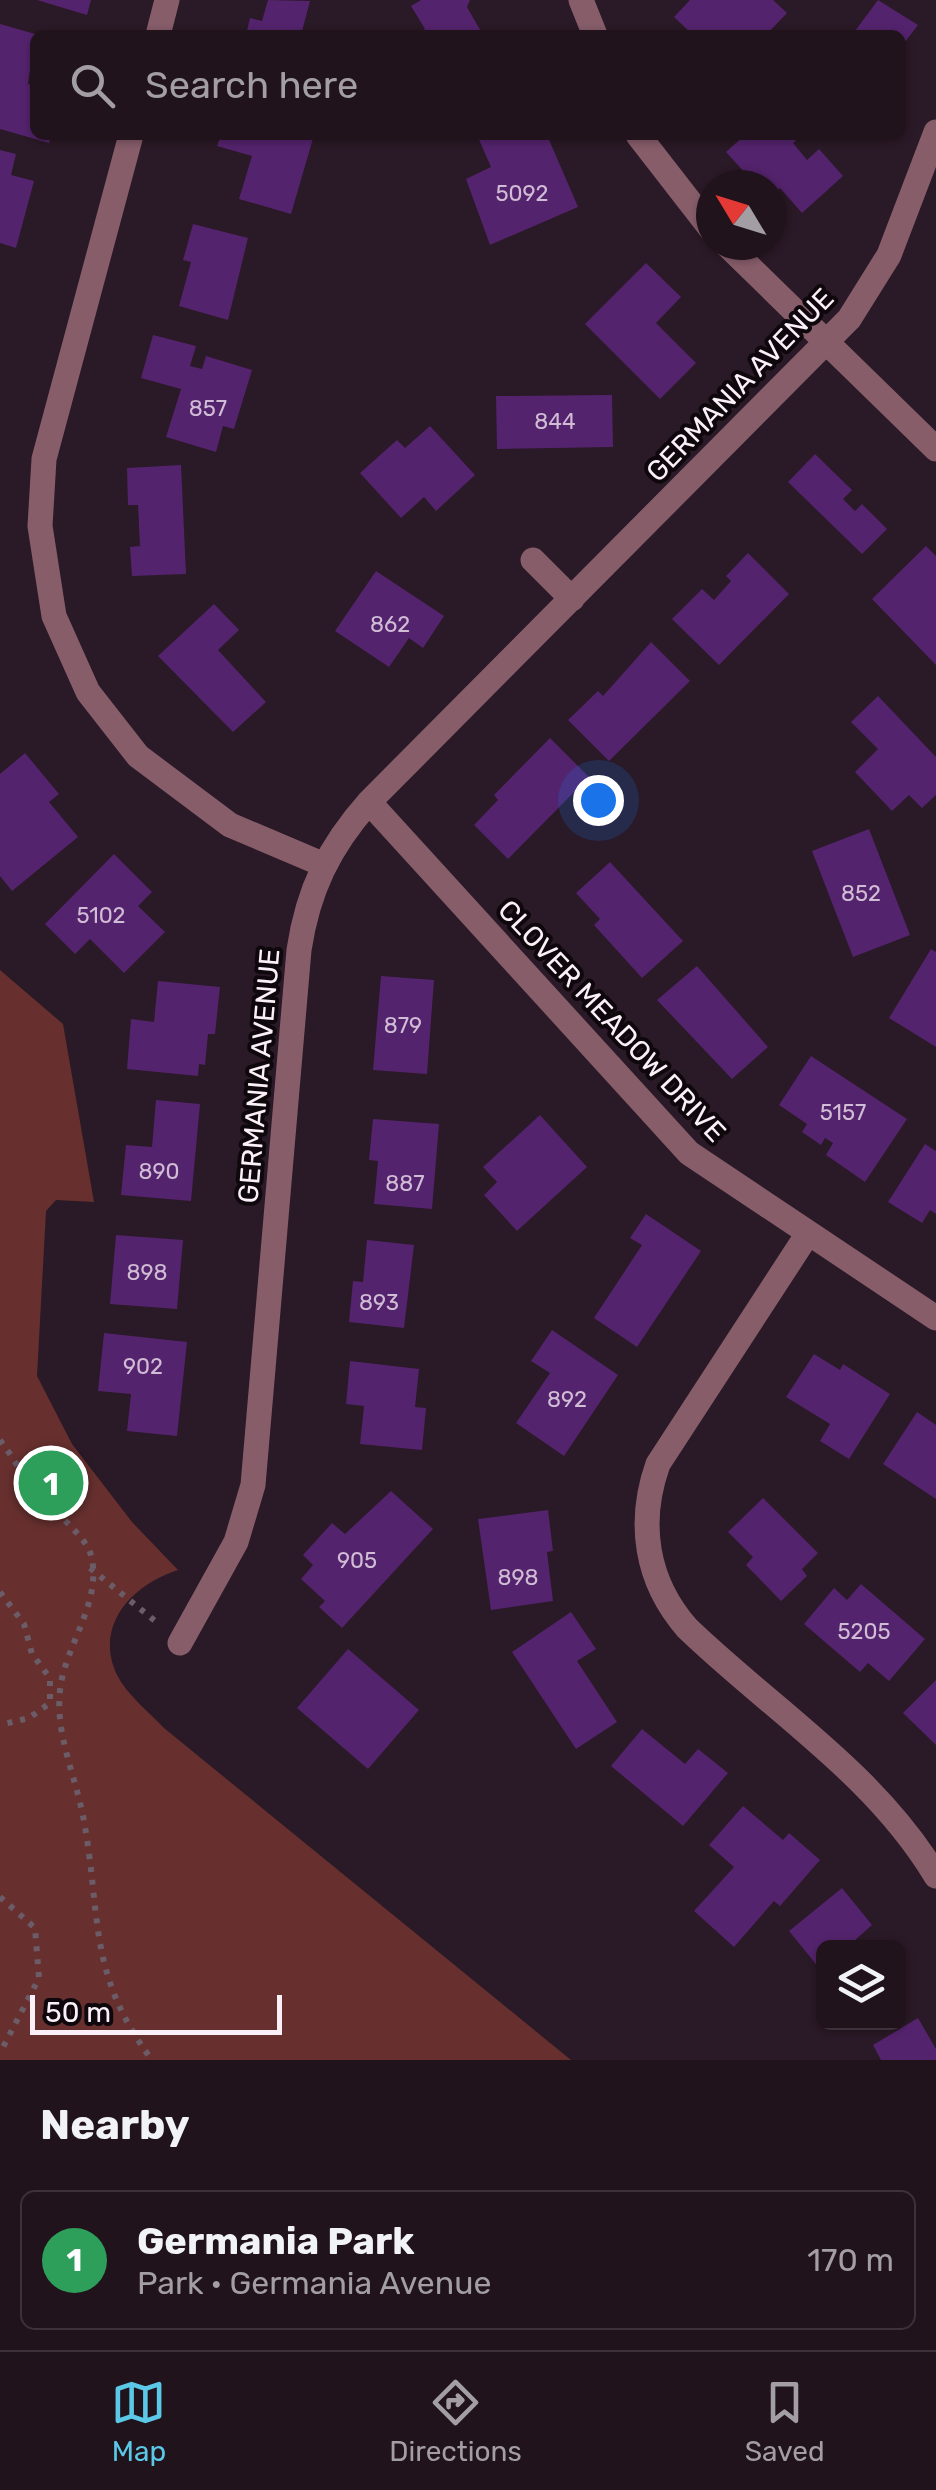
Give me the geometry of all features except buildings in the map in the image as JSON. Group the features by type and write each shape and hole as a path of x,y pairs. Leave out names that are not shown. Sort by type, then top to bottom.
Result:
{"street":[{"path":"159,30 167,0"},
{"path":"581,0 593,30"},
{"name":"GERMANIA AVENUE","path":"180,1642 232,1549 253,1485 299,950 311,892 322,864 336,840 369,802 828,341 860,304 880,272 936,132"},
{"path":"130,140 44,458 40,526 51,603 81,680 138,756 230,824 322,864"},
{"path":"642,140 696,210"},
{"path":"743,260 936,450"},
{"path":"534,560 572,600"},
{"name":"CLOVER MEADOW DRIVE","path":"369,802 681,1145 806,1235 936,1318"},
{"path":"806,1235 658,1464 647,1503 649,1557 666,1601 688,1628 859,1779 895,1817 936,1876"}],"path":[{"path":"0,1440 34,1489 90,1550 92,1600 69,1646 59,1693 62,1736 83,1818 96,1928 109,1991 152,2060"},
{"path":"90,1568 180,1642"},
{"path":"0,1592 24,1624 32,1654 50,1678 50,1703 29,1718 0,1725"},
{"path":"0,1897 35,1928 39,1978 0,2053"}],"shaded area":[{"path":"0,970 63,1024 94,1202 56,1200 46,1211 37,1376 72,1444 132,1522 178,1570 147,1585 122,1609 110,1639 117,1675 164,1728 571,2060 0,2060"}],"place":[{"name":"Germania Park","path":"51,1483"}]}
